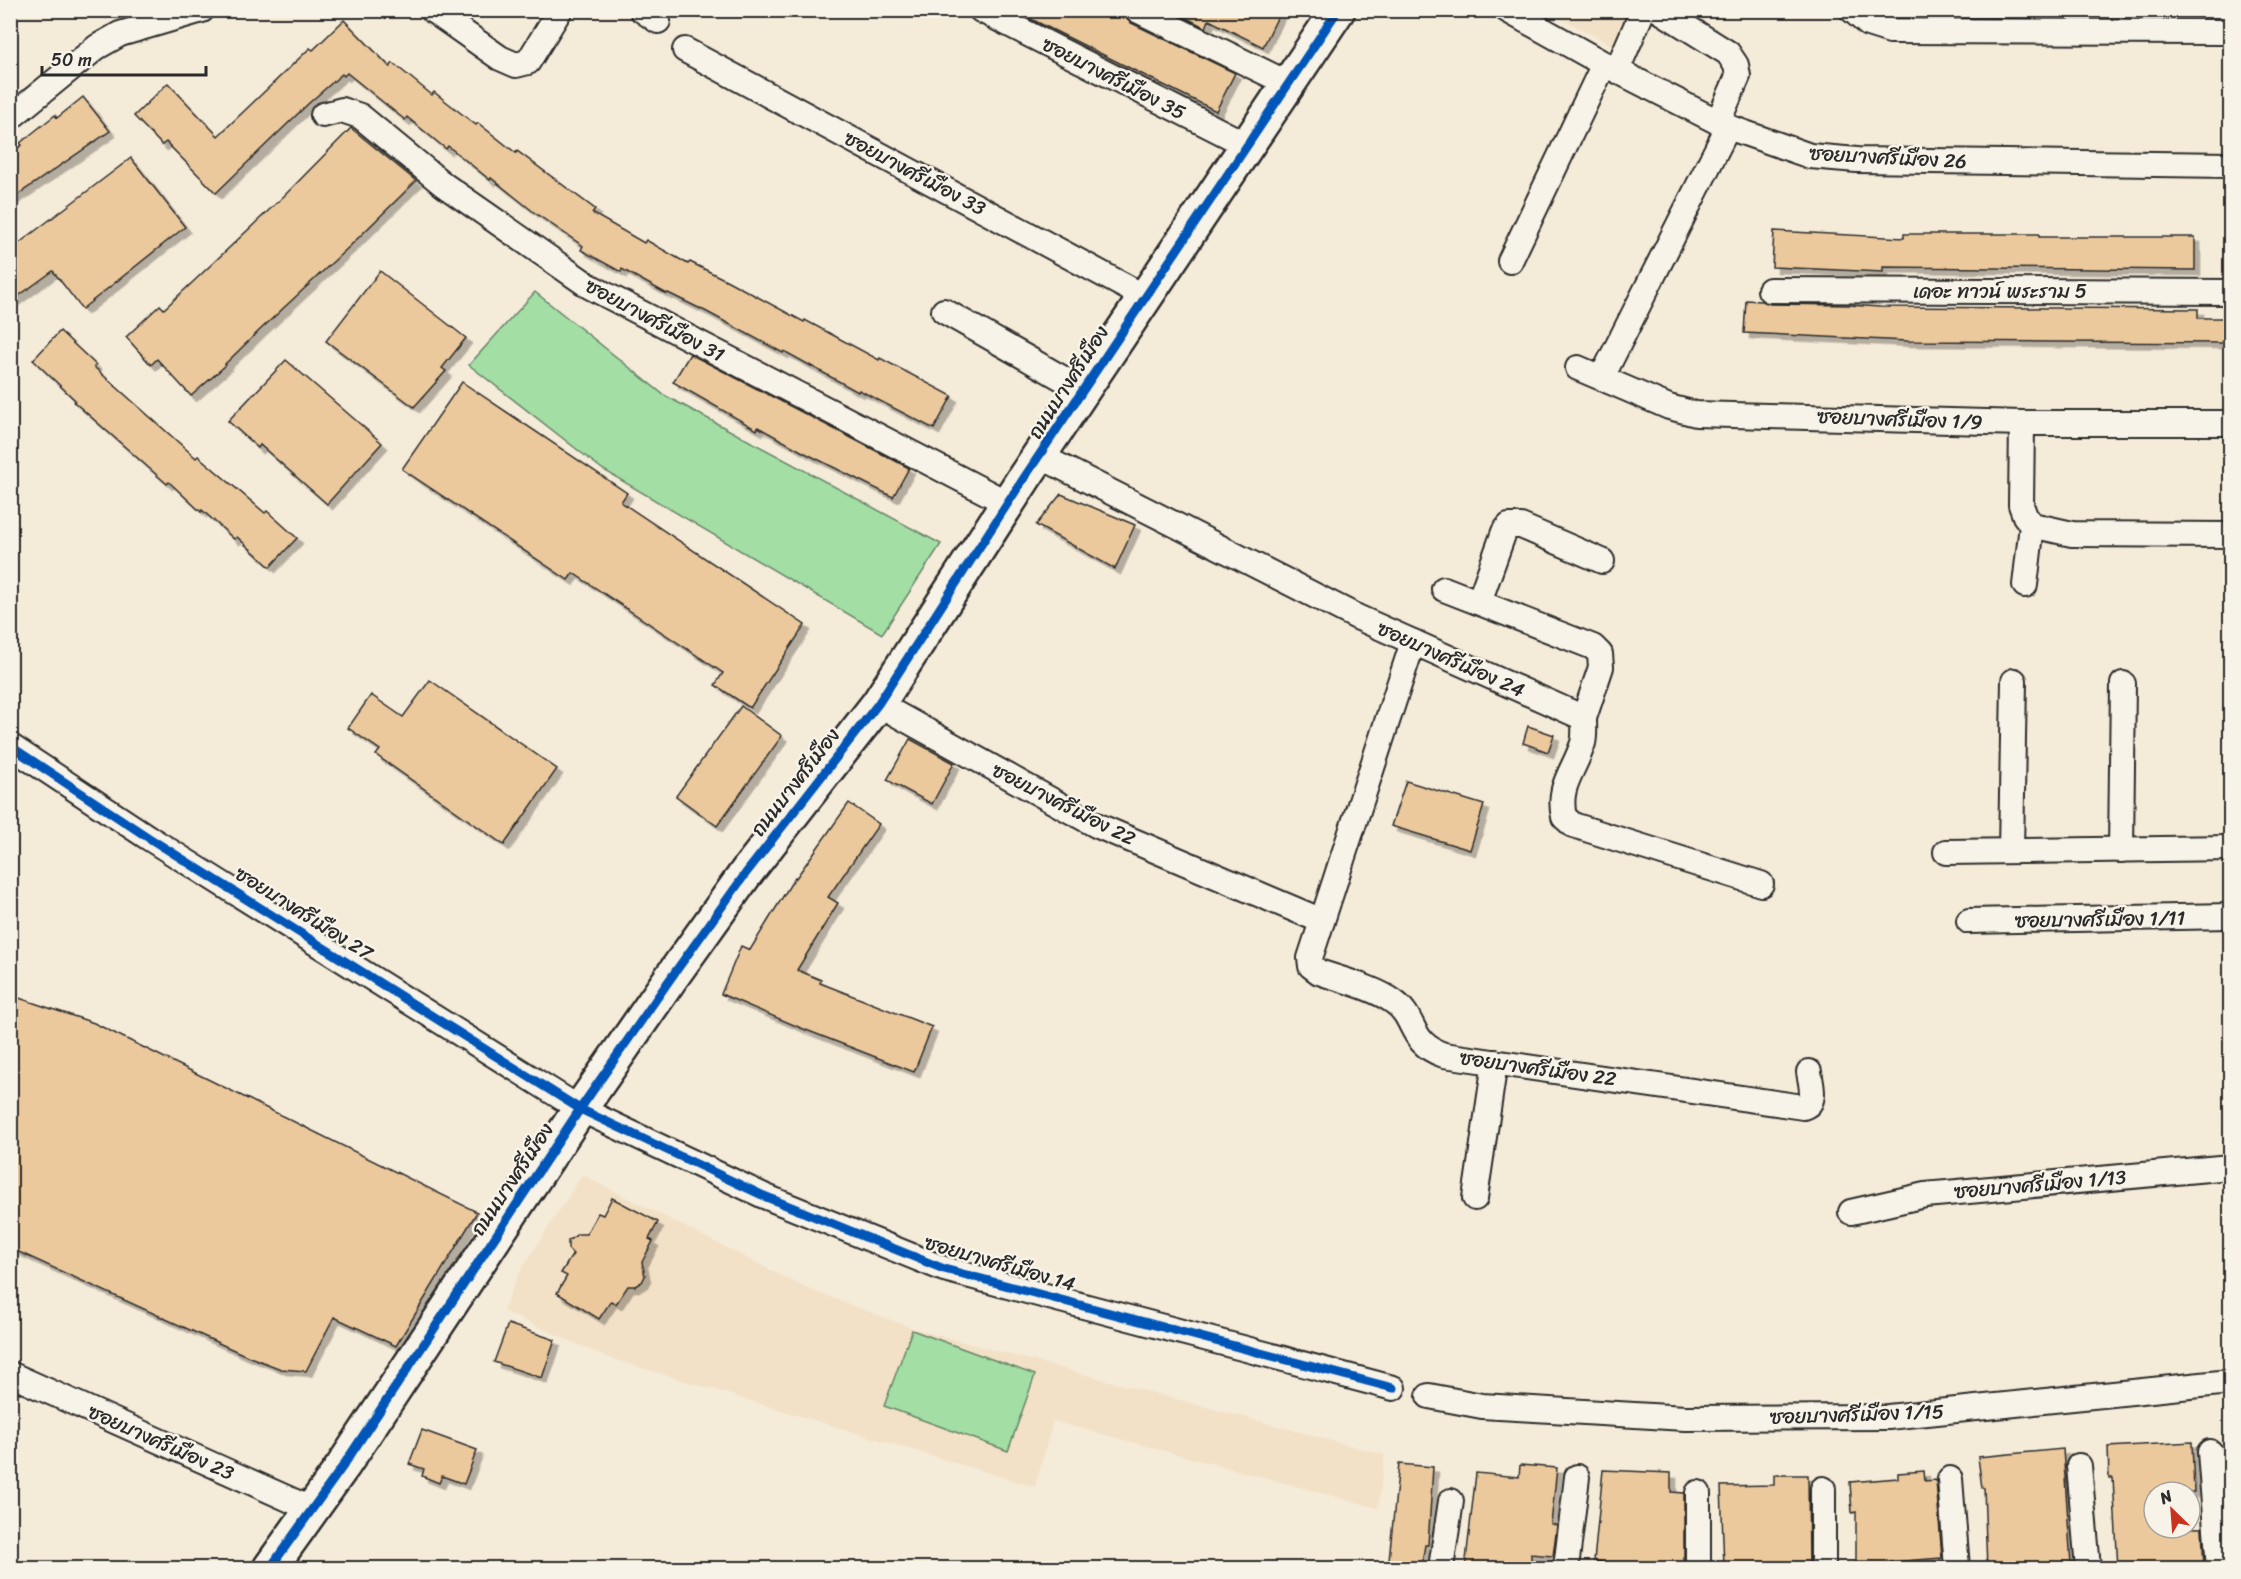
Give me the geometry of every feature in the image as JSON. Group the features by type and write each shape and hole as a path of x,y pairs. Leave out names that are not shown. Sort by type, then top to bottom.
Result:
{"street":[{"path":"10,118 97,47 120,34 202,10"},
{"path":"432,10 500,58 516,65 528,62 560,10"},
{"name":"ซอยบางศรีเมือง 35","path":"981,10 1247,145"},
{"path":"1137,10 1289,84"},
{"name":"ถนนบางศรีเมือง","path":"270,1569 349,1457 580,1109 746,873 878,704 1083,390 1338,10"},
{"name":"ซอยบางศรีเมือง 26","path":"1507,10 1610,67 1723,125 1810,156 1857,159 2230,165"},
{"path":"1510,261 1610,67 1643,10"},
{"path":"1602,377 1723,125 1738,76 1736,65 1728,53 1659,10"},
{"path":"1852,10 1868,24 1890,30 2230,32"},
{"name":"ซอยบางศรีเมือง 33","path":"685,50 1145,297"},
{"name":"ซอยบางศรีเมือง 31","path":"323,115 342,110 360,116 444,185 589,286 1009,504"},
{"name":"เดอะ ทาวน์ พระราม 5","path":"1770,290 2230,292"},
{"path":"944,311 1083,390"},
{"name":"ซอยบางศรีเมือง 1/9","path":"1578,368 1669,407 1696,414 2022,423 2230,423"},
{"path":"2022,423 2021,505 2032,525 2072,534 2230,535"},
{"name":"ซอยบางศรีเมือง 24","path":"1040,456 1357,617 1584,718"},
{"path":"2025,585 2032,525"},
{"path":"1479,602 1504,532 1509,526 1521,526 1602,561"},
{"path":"1444,589 1593,646 1599,654 1601,667 1584,718 1584,741 1563,790 1561,803 1564,817 1573,825 1761,884"},
{"name":"ซอยบางศรีเมือง 22","path":"1413,642 1310,958 1311,966 1319,972 1396,1003 1423,1044 1444,1055 1803,1107 1808,1106 1812,1100 1809,1072"},
{"path":"2010,851 2014,681"},
{"path":"2121,850 2123,684"},
{"name":"ซอยบางศรีเมือง 22","path":"878,704 1096,825 1322,921"},
{"name":"ซอยบางศรีเมือง 27","path":"10,746 149,838 580,1109"},
{"path":"1946,852 2230,848"},
{"name":"ซอยบางศรีเมือง 1/11","path":"1969,921 2230,916"},
{"path":"1475,1198 1495,1062"},
{"name":"ซอยบางศรีเมือง 14","path":"580,1109 764,1196 944,1269 1393,1388"},
{"name":"ซอยบางศรีเมือง 1/13","path":"1851,1212 1925,1195 2230,1167"},
{"name":"ซอยบางศรีเมือง 23","path":"10,1374 311,1509"},
{"name":"ซอยบางศรีเมือง 1/15","path":"1429,1396 1482,1406 1685,1418 1888,1417 2230,1382"},
{"path":"2210,1452 2219,1569"},
{"path":"2079,1466 2088,1569"},
{"path":"1566,1569 1577,1478"},
{"path":"1950,1479 1957,1569"},
{"path":"1823,1489 1823,1569"},
{"path":"1698,1493 1698,1569"},
{"path":"1441,1569 1451,1502"}],"shaded area":[{"path":"1547,11 1635,11 1616,47"},
{"path":"582,1175 806,1288 915,1329 1385,1455 1378,1508 1053,1421 1035,1487 606,1357 503,1311 518,1275"}],"green space":[{"path":"535,292 664,395 941,544 882,634 602,469 469,365"},
{"path":"912,1330 1035,1375 1008,1451 884,1406"}],"building":[{"path":"1013,10 1123,10 1125,17 1131,23 1235,73 1216,111"},
{"path":"1171,10 1281,10 1263,47 1209,20 1206,28"},
{"path":"344,20 390,67 393,63 432,95 434,92 476,125 478,123 516,153 517,151 595,209 592,213 644,243 646,240 688,264 690,262 728,281 952,396 934,429 581,250 583,246 535,213 491,178 490,180 448,146 446,149 407,117 405,120 347,73 344,76 342,74 309,103 216,193 166,142 162,145 134,116 168,83 218,136 310,48 313,50"},
{"path":"83,97 110,131 10,200 10,154 55,115 57,118"},
{"path":"351,128 416,181 191,396 157,359 151,365 126,337 160,305 164,309 285,195"},
{"path":"131,158 185,227 82,309 53,271 10,302 10,250"},
{"path":"1774,231 1904,238 1904,234 2195,237 2195,270 1883,267 1883,272 1772,267"},
{"path":"380,271 466,338 442,368 446,371 414,407 326,341"},
{"path":"1746,300 1770,304 1880,307 2198,309 2198,318 2230,318 2230,343 1907,341 1744,333"},
{"path":"60,331 96,365 94,367 196,458 198,456 297,538 270,567 237,537 234,539 202,510 201,512 169,482 167,484 74,402 75,400 33,360"},
{"path":"690,354 909,468 893,497 758,427 757,430 673,382"},
{"path":"286,360 382,443 327,504 260,445 258,448 228,421"},
{"path":"462,382 627,493 621,502 805,625 750,708 715,685 723,673 573,573 568,580 402,469"},
{"path":"1061,494 1135,525 1115,569 1036,525"},
{"path":"430,680 557,769 504,845 376,755 380,750 348,728 371,695 403,717"},
{"path":"741,706 782,736 717,826 676,796"},
{"path":"1528,726 1554,735 1548,752 1523,743"},
{"path":"910,739 954,763 932,804 887,780"},
{"path":"1406,781 1484,805 1470,850 1391,826"},
{"path":"849,803 879,824 828,897 838,903 797,970 821,980 820,983 932,1027 914,1072 721,994 741,946 750,950 795,877"},
{"path":"10,995 94,1023 477,1212 396,1346 334,1317 306,1371 281,1369 247,1356 10,1248"},
{"path":"612,1198 658,1222 649,1239 653,1241 642,1262 645,1276 642,1282 635,1286 628,1286 616,1304 611,1301 599,1319 557,1293 567,1276 561,1273 573,1254 568,1249 568,1241 578,1234 586,1234 598,1213 603,1215"},
{"path":"508,1324 555,1340 542,1378 494,1362"},
{"path":"422,1430 477,1450 464,1484 442,1476 439,1483 422,1476 424,1469 409,1464"},
{"path":"2192,1442 2194,1480 2142,1480 2142,1540 2202,1540 2202,1528 2204,1569 2118,1569 2113,1478 2109,1478 2108,1447"},
{"path":"2063,1449 2071,1564 1987,1568 1984,1488 1982,1488 1978,1457"},
{"path":"1399,1464 1433,1467 1428,1545 1425,1545 1421,1569 1388,1569"},
{"path":"1520,1465 1557,1468 1551,1524 1557,1525 1553,1556 1531,1554 1531,1569 1465,1569 1476,1473 1519,1477"},
{"path":"1603,1470 1671,1473 1671,1492 1684,1493 1684,1563 1625,1564 1594,1561"},
{"path":"1924,1471 1925,1481 1936,1480 1942,1558 1891,1562 1891,1564 1856,1565 1856,1512 1852,1513 1850,1482 1898,1478 1898,1473"},
{"path":"1774,1475 1808,1475 1809,1566 1724,1567 1721,1486 1774,1485"}],"cycle path":[{"path":"270,1568 343,1466 580,1109 668,982 746,873 878,704 1024,478 1338,10"},
{"path":"10,746 149,838 580,1109 764,1196 944,1269 1393,1388"}]}
